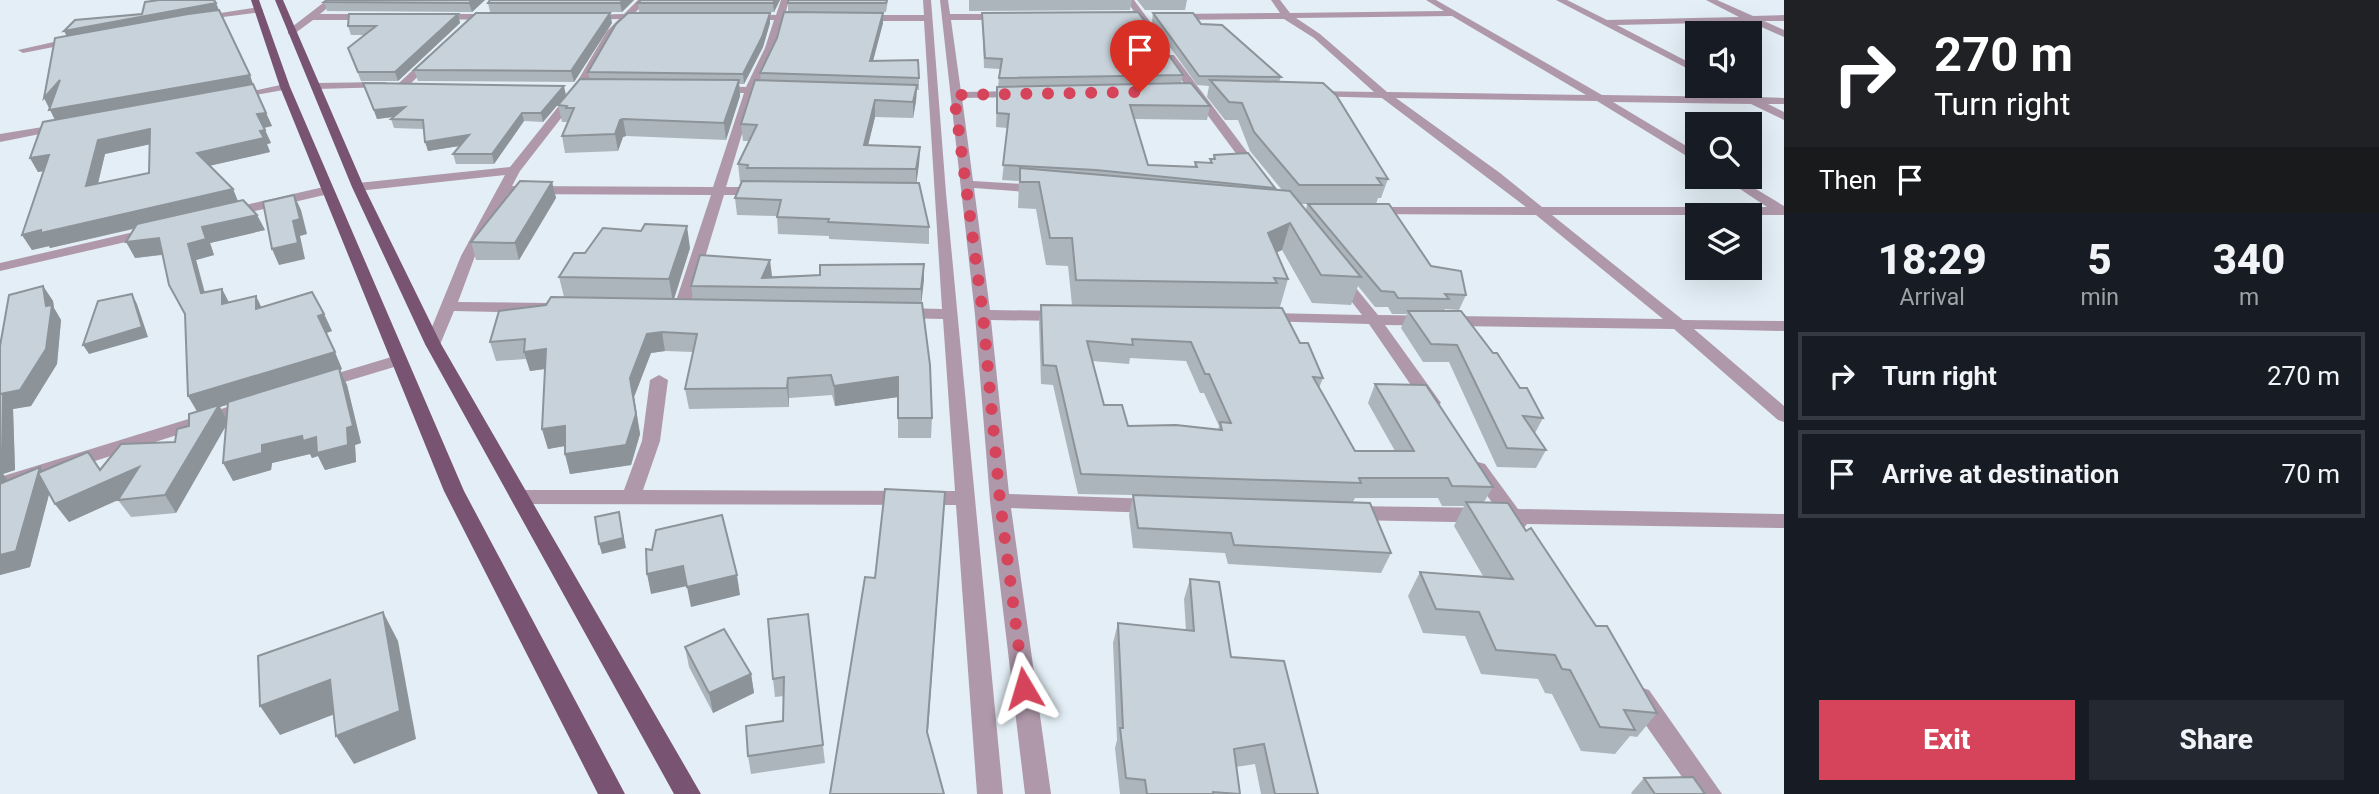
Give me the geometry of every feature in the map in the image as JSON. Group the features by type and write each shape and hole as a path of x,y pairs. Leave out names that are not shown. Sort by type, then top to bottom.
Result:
{"main road":[{"path":"279,0 358,187 433,344 688,794"},
{"path":"257,5 285,87 454,491 612,794"}],"street":[{"path":"291,32 333,0"},
{"path":"433,344 468,256 506,190 514,170 579,88 612,31 624,16 643,0"},
{"path":"681,310 750,90 770,48 785,0"},
{"path":"1130,0 1147,17 1193,91 1261,178"},
{"path":"1275,0 1288,17 1317,36 1384,95 1496,176 1677,323 1784,416"},
{"path":"1430,0 1451,14 1497,36 1685,151"},
{"path":"1560,0 1685,64"},
{"path":"1710,0 1784,34"},
{"path":"192,19 257,5"},
{"path":"468,26 486,9"},
{"path":"936,9 954,95 967,184 983,315 1000,501 1038,794"},
{"path":"936,9 928,96 933,192 952,314 990,794"},
{"path":"848,18 936,9 1015,17"},
{"path":"1166,17 1451,14"},
{"path":"311,17 380,17"},
{"path":"422,17 504,17"},
{"path":"570,17 663,17"},
{"path":"742,17 821,18"},
{"path":"1127,17 1147,17"},
{"path":"1607,23 1784,18"},
{"path":"23,50 89,37"},
{"path":"403,85 440,51"},
{"path":"317,86 417,85"},
{"path":"217,99 285,87"},
{"path":"710,89 786,92"},
{"path":"1180,91 1207,91"},
{"path":"1302,93 1784,101"},
{"path":"954,95 1034,94"},
{"path":"1749,98 1784,117"},
{"path":"0,138 68,126"},
{"path":"358,187 514,170"},
{"path":"967,184 1056,190"},
{"path":"1747,189 1783,212"},
{"path":"210,218 328,190"},
{"path":"506,190 772,191"},
{"path":"1353,211 1783,212"},
{"path":"0,267 171,227"},
{"path":"1331,266 1374,320 1444,419"},
{"path":"450,306 559,308"},
{"path":"884,313 952,314"},
{"path":"983,315 1081,316"},
{"path":"1249,318 1784,326"},
{"path":"305,389 398,360"},
{"path":"631,498 651,441 659,380"},
{"path":"0,484 265,401"},
{"path":"1467,452 1529,540"},
{"path":"521,497 967,498"},
{"path":"1000,501 1181,507"},
{"path":"1333,512 1513,518 1784,521"},
{"path":"1631,684 1709,794"}],"building":[{"path":"214,0 216,3 64,31 75,20 142,14 145,2"},
{"path":"472,0 469,3 324,2"},
{"path":"490,0 623,0 620,3 488,3"},
{"path":"641,0 775,0 773,3 638,3"},
{"path":"788,0 887,0 886,3 788,3"},
{"path":"219,10 250,75 49,110 60,80 44,98 55,38"},
{"path":"784,12 883,13 870,61 918,60 919,78 760,73 777,38"},
{"path":"1138,12 1183,75 999,78 1002,59 985,58 982,13"},
{"path":"476,13 610,13 571,71 414,70"},
{"path":"628,13 770,13 762,37 743,74 588,72 616,24"},
{"path":"1153,13 1193,13 1201,24 1222,25 1281,77 1199,76"},
{"path":"349,14 458,14 395,72 358,72 348,48 376,26 348,26"},
{"path":"580,79 739,80 724,123 623,119 620,120 615,134 562,136 574,108 558,105"},
{"path":"755,80 917,85 913,102 875,100 864,145 920,147 916,169 747,168 748,165 738,164 757,125 741,124"},
{"path":"1210,80 1323,83 1336,95 1388,179 1377,178 1382,185 1299,185 1254,132 1242,103 1229,102"},
{"path":"363,83 564,86 541,113 522,113 492,154 453,154 469,135 425,142 423,120 391,119 405,107 374,110"},
{"path":"1191,83 1210,106 1130,105 1148,165 1197,167 1195,162 1212,163 1210,159 1215,159 1214,155 1248,153 1275,188 1096,170 1003,165 1009,114 997,113 997,87"},
{"path":"253,84 266,113 257,114 265,130 260,131 264,138 197,153 233,189 22,235 49,155 30,158 43,122","holes":["150,129 149,173 86,186 98,140"]},
{"path":"1020,168 1290,191 1361,277 1321,275 1290,223 1268,233 1288,279 1274,278 1277,283 1076,280 1072,238 1050,238 1039,182 1020,182"},
{"path":"520,181 552,182 515,243 471,242"},
{"path":"742,181 919,183 929,227 777,217 781,200 735,198"},
{"path":"294,195 300,219 293,221 298,243 272,249 263,202"},
{"path":"243,200 257,215 202,227 206,239 188,244 201,293 222,289 222,304 256,296 256,309 312,292 324,314 318,316 335,352 188,396 185,314 169,285 159,238 126,242 137,224"},
{"path":"1308,204 1389,204 1431,266 1461,271 1466,295 1445,294 1449,299 1398,298 1394,292 1381,291"},
{"path":"645,224 687,226 669,279 559,277 574,253 585,253 603,228 641,231"},
{"path":"700,255 770,260 762,278 820,275 820,265 924,264 921,289 691,286"},
{"path":"43,286 46,306 52,305 46,349 20,390 0,394 0,346 9,295"},
{"path":"132,294 142,327 83,345 98,301"},
{"path":"551,297 922,303 930,365 932,418 898,418 898,377 834,386 831,375 788,378 787,388 685,389 697,334 662,332 647,334 630,378 636,414 626,445 565,454 565,426 542,429 546,349 524,352 525,339 490,342 499,311 546,305"},
{"path":"1041,305 1282,308 1300,343 1308,343 1323,378 1313,377 1355,451 1414,451 1375,384 1426,385 1493,487 1452,486 1448,478 1359,478 1361,483 1081,474 1056,366 1043,365","holes":["1132,339 1191,342 1231,423 1220,422 1222,430 1176,425 1128,426 1122,405 1104,405 1087,341 1133,345"]},
{"path":"1408,311 1461,311 1493,353 1497,353 1520,388 1527,388 1543,418 1523,416 1546,450 1507,448 1457,345 1431,344"},
{"path":"339,368 353,426 347,428 348,445 317,453 316,437 303,441 302,436 262,445 262,453 223,463 228,402"},
{"path":"0,394 3,394 2,454 0,454"},
{"path":"219,405 165,495 118,500 139,467 55,504 38,473 88,452 100,470 121,444 175,442 177,429 189,426 189,414"},
{"path":"40,467 16,551 0,555 0,474 2,473 2,483"},
{"path":"885,489 945,492 927,732 944,794 830,794 865,577 875,578"},
{"path":"1133,495 1370,503 1391,553 1234,545 1231,533 1138,528"},
{"path":"1466,502 1508,503 1526,531 1531,528 1596,626 1607,626 1657,713 1624,710 1635,730 1600,727 1570,670 1562,669 1555,655 1496,650 1479,612 1436,609 1420,572 1513,579"},
{"path":"619,512 623,538 599,544 595,517"},
{"path":"722,515 737,575 687,587 683,566 647,574 646,549 652,550 656,530"},
{"path":"1190,579 1219,582 1231,657 1284,661 1318,794 1275,794 1264,744 1234,749 1240,794 1147,794 1145,780 1126,778 1120,728 1123,728 1118,623 1194,631"},
{"path":"383,612 400,711 336,736 330,680 260,706 258,656"},
{"path":"808,614 823,745 748,756 746,726 783,721 784,677 773,679 768,619"},
{"path":"724,629 751,674 709,693 685,647"},
{"path":"1693,777 1705,794 1655,794 1644,778"}],"route":[{"path":"1024,688 1000,501 983,315 954,95 1140,92"}]}
